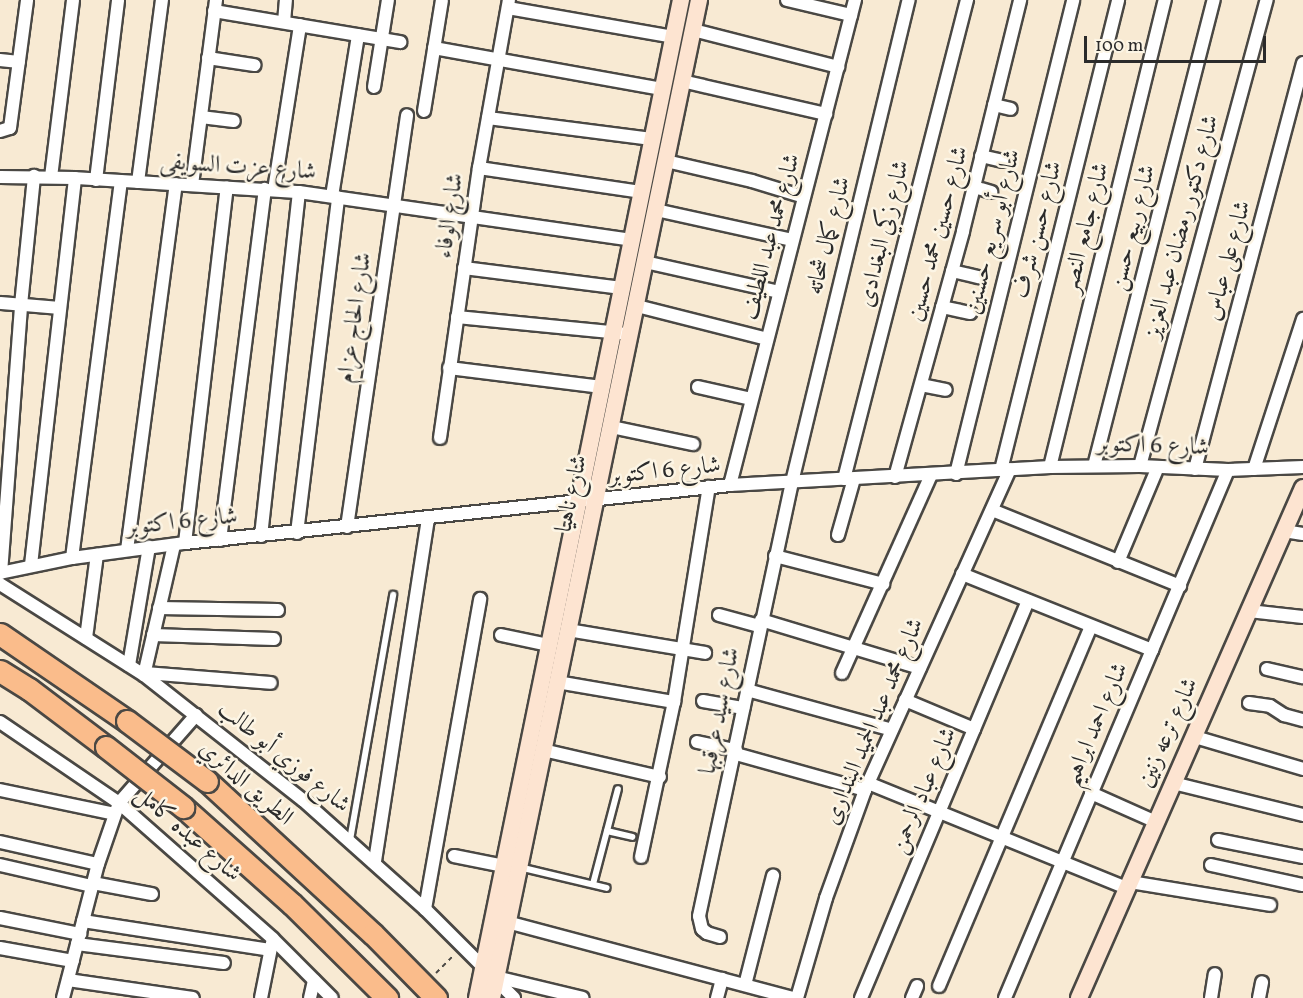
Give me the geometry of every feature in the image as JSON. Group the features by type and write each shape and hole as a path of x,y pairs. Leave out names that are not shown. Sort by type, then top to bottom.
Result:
{"highway":[{"name":"الطريق الدائري","path":"0,634 127,721 207,781 374,934 430,991"},
{"path":"0,671 29,689 183,807 292,904 387,998"}],"main road":[{"name":"شارع ناهيا","path":"477,998 492,974 507,922 512,866 543,750 549,645 681,0"},
{"name":"شارع ناهيا","path":"492,998 492,974 544,711 557,682 612,427 699,0"},
{"name":"شارع ترعه زنين","path":"1079,998 1303,488"}],"street":[{"path":"5,128 19,62 27,0 21,0"},
{"path":"51,177 73,0"},
{"path":"96,180 118,0"},
{"path":"138,182 162,0"},
{"path":"284,22 286,0"},
{"path":"374,87 388,0"},
{"path":"424,111 442,0"},
{"path":"787,0 851,15"},
{"name":"شارع محمد عبد اللطيف","path":"730,485 855,0"},
{"name":"شارع كمال شحاته","path":"792,482 909,0"},
{"name":"شارع زكي البغدادى","path":"838,535 849,479 967,0"},
{"name":"شارع حسين محمد حسين","path":"895,477 952,271 1020,0"},
{"name":"شارع أبو سريع حسنين","path":"956,474 1073,0"},
{"name":"شارع حسن شرف","path":"1006,470 1118,0"},
{"name":"شارع جامع النصر","path":"1050,467 1166,0"},
{"name":"شارع ربيع حسن","path":"1094,466 1214,0"},
{"name":"شارع دكتور رمضان عبد العزيز","path":"1140,466 1267,0"},
{"path":"509,4 674,37"},
{"name":"شارع الوفاء","path":"440,438 479,168 509,4"},
{"path":"192,185 215,5 284,22 400,42"},
{"path":"220,540 269,190 300,25"},
{"path":"693,30 838,67"},
{"path":"297,533 335,197 358,35"},
{"path":"434,48 663,89"},
{"path":"208,58 254,65"},
{"path":"0,60 19,62"},
{"name":"شارع على عباس","path":"1196,469 1303,63"},
{"path":"682,81 826,114"},
{"path":"994,105 1011,109"},
{"name":"شارع الحاج عزام","path":"347,527 407,115"},
{"path":"201,117 234,121"},
{"path":"488,118 652,139"},
{"path":"981,156 1002,161"},
{"path":"666,161 752,181 804,197"},
{"path":"479,168 642,192"},
{"path":"0,576 21,305 34,176"},
{"name":"شارع عزت السويفى","path":"0,177 75,178 299,192 471,219 632,240"},
{"path":"31,565 75,178"},
{"path":"72,558 121,181"},
{"path":"127,550 176,184"},
{"path":"227,187 179,544 159,608 144,674 271,683"},
{"path":"974,187 991,192"},
{"path":"261,536 299,192"},
{"path":"656,210 792,240"},
{"path":"645,262 779,292"},
{"path":"464,268 622,288"},
{"path":"952,271 979,277"},
{"path":"0,303 60,308"},
{"path":"637,306 767,339"},
{"path":"942,307 970,313"},
{"path":"457,317 631,334"},
{"path":"1254,470 1303,319"},
{"path":"449,368 602,387"},
{"path":"921,385 946,390"},
{"path":"698,387 751,399"},
{"path":"612,427 693,444"},
{"name":"شارع 6 اكتوبر","path":"0,576 31,565 149,547 730,485 1050,467 1140,466 1228,470 1303,467"},
{"path":"1118,562 1158,467"},
{"name":"شارع محمد عبد الحميد البندارى","path":"795,998 826,898 867,787 992,510 1006,470"},
{"name":"شارع احمد ابراهيم","path":"1005,998 1060,862 1228,470"},
{"path":"842,673 931,475"},
{"name":"شارع سيد عرقبها","path":"720,937 702,929 699,916 736,752 760,623 792,482"},
{"path":"641,857 660,777 684,650 710,487"},
{"path":"992,510 1180,586"},
{"path":"375,861 428,517"},
{"path":"1284,531 1303,534"},
{"path":"129,665 149,547"},
{"path":"86,638 97,555"},
{"path":"775,556 882,584"},
{"path":"962,574 1152,650"},
{"name":"شارع فوزي أبو طالب","path":"0,576 86,638 144,674 350,840 464,946 514,998"},
{"path":"425,909 480,599"},
{"name":"شارع عباد الرحمن","path":"861,998 1028,601"},
{"path":"159,608 278,610"},
{"path":"1249,611 1303,617"},
{"path":"719,615 760,623 920,668"},
{"path":"939,986 1091,627"},
{"path":"568,630 705,653"},
{"path":"153,635 274,639"},
{"path":"501,635 549,645"},
{"path":"1267,669 1303,677"},
{"path":"557,682 674,702"},
{"path":"747,690 892,730"},
{"path":"905,700 974,729"},
{"path":"703,701 743,708"},
{"path":"1249,703 1270,706 1284,715 1303,720"},
{"path":"63,998 98,864 117,809 196,715"},
{"name":"شارع عبده كامل","path":"0,722 117,809 332,998"},
{"path":"1195,737 1303,769"},
{"path":"697,742 867,787 939,812 1060,862 1129,885 1270,905"},
{"path":"543,750 660,777"},
{"path":"1173,783 1303,815"},
{"path":"0,790 117,809"},
{"path":"1091,793 1156,822"},
{"path":"1218,840 1303,857"},
{"path":"0,842 98,864"},
{"path":"454,856 512,866"},
{"path":"0,865 152,894"},
{"path":"1211,865 1303,885"},
{"path":"745,985 773,876"},
{"path":"0,918 78,939 224,963"},
{"path":"83,921 271,944 261,998"},
{"path":"507,922 745,985 767,995 795,998"},
{"path":"0,948 73,961"},
{"path":"492,974 583,998"},
{"path":"1211,998 1215,974"},
{"path":"717,998 722,979"},
{"path":"68,980 108,992 193,998"},
{"path":"310,998 314,980"},
{"path":"1259,998 1262,982"}],"lane":[{"path":"350,840 393,595"},
{"path":"593,884 618,789"},
{"path":"607,831 632,837"},
{"path":"512,866 607,888"}],"path":[{"path":"430,991 464,946"}]}
